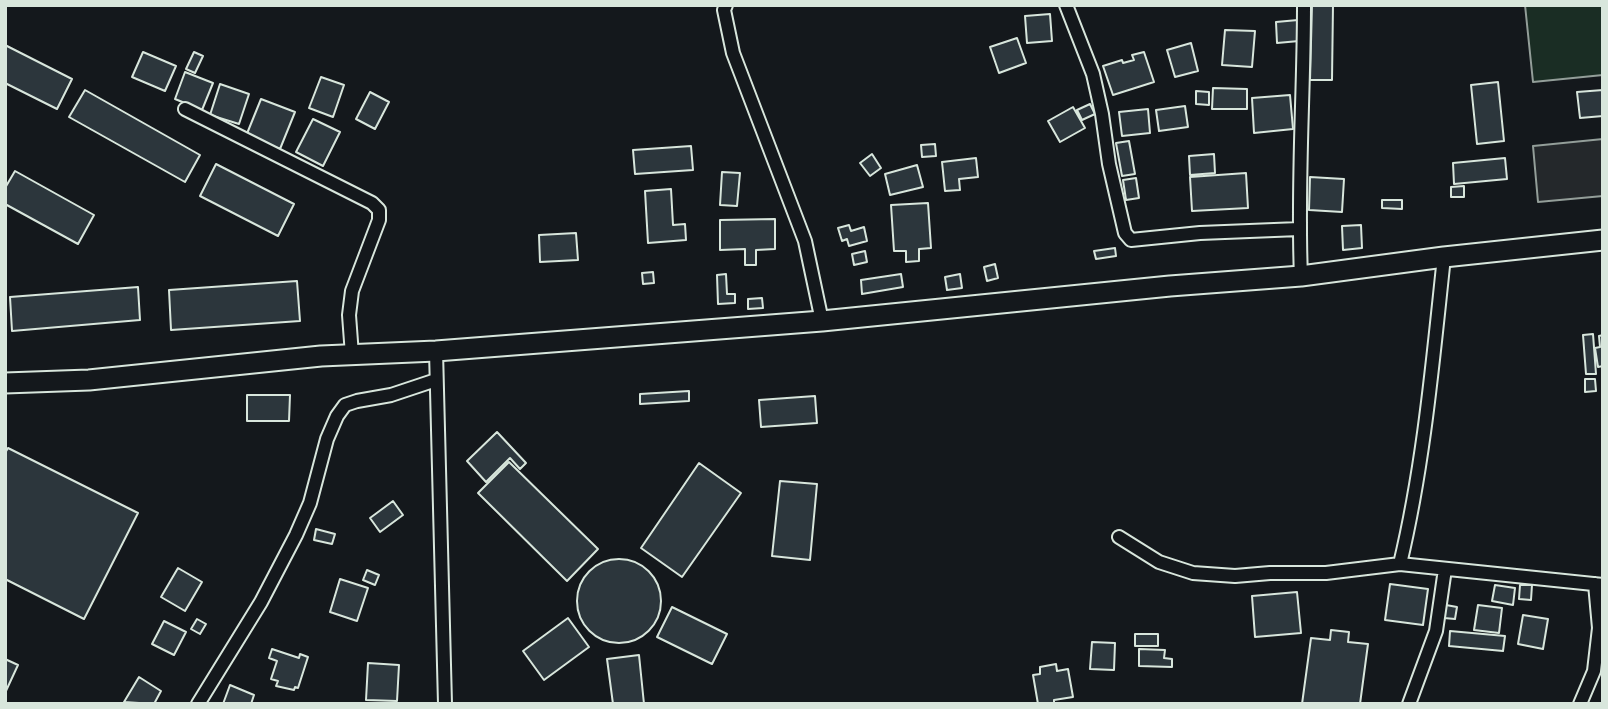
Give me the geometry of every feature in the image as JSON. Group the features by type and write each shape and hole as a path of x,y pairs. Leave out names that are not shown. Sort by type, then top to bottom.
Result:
{"main road":[{"path":"5,383 89,380 352,355 822,321 1170,286 1301,276 1603,240"}],"street":[{"path":"726,5 724,10 733,53 805,241 822,321"},
{"path":"1066,5 1093,74 1119,210 1125,233 1131,240 1200,233 1299,229"},
{"path":"1301,276 1299,229 1304,5"},
{"path":"185,110 372,203 379,210 379,220 352,292 349,315 352,355"},
{"path":"1400,564 1409,526 1429,396 1444,257"},
{"path":"436,351 445,704"},
{"path":"198,704 261,602 296,535 310,503 327,439 345,405 391,395 436,380"},
{"path":"1119,537 1159,562 1193,573 1234,576 1326,573 1400,564 1599,584 1599,628 1594,670 1580,704"},
{"path":"1409,704 1436,631 1446,569"}],"green space":[{"path":"1525,5 1603,5 1603,75 1533,82"}],"shaded area":[{"path":"1603,139 1603,196 1538,202 1533,146"}],"building":[{"path":"1312,5 1333,5 1332,80 1310,80"},
{"path":"1050,14 1052,41 1027,43 1025,16"},
{"path":"1298,20 1299,41 1277,43 1276,22"},
{"path":"1225,30 1255,31 1252,67 1222,65"},
{"path":"1017,38 1026,63 999,73 990,47"},
{"path":"1191,43 1198,71 1175,77 1167,50"},
{"path":"5,45 72,79 57,109 5,83"},
{"path":"143,52 176,66 165,91 132,77"},
{"path":"194,52 203,56 195,73 186,69"},
{"path":"1144,52 1154,82 1113,95 1103,66 1122,60 1123,63 1134,60 1132,55"},
{"path":"185,72 213,83 202,110 175,99"},
{"path":"321,77 344,85 333,117 309,108"},
{"path":"1498,82 1504,141 1477,144 1471,85"},
{"path":"220,84 249,94 239,124 210,115"},
{"path":"1213,88 1247,89 1247,109 1212,109"},
{"path":"85,90 200,155 185,182 69,117"},
{"path":"1603,90 1603,116 1580,118 1577,92"},
{"path":"1196,91 1209,92 1209,105 1196,104"},
{"path":"370,92 389,102 375,129 356,119"},
{"path":"1290,95 1293,129 1254,133 1252,98"},
{"path":"261,99 295,112 280,149 246,136"},
{"path":"1090,104 1095,114 1082,120 1077,110"},
{"path":"1185,106 1188,127 1159,131 1156,110"},
{"path":"1073,107 1085,128 1060,142 1048,121"},
{"path":"1148,109 1150,133 1122,136 1119,112"},
{"path":"313,119 340,132 323,166 296,152"},
{"path":"1129,141 1135,174 1122,176 1116,143"},
{"path":"935,144 936,156 922,157 921,145"},
{"path":"691,146 693,170 635,174 633,150"},
{"path":"872,154 881,168 870,176 860,163"},
{"path":"1214,154 1215,173 1190,175 1189,156"},
{"path":"976,158 978,177 959,179 960,190 945,191 942,162"},
{"path":"1505,158 1507,179 1454,184 1453,163"},
{"path":"216,164 294,204 278,236 200,196"},
{"path":"917,165 923,187 890,195 885,174"},
{"path":"15,171 94,215 78,244 5,204 5,188"},
{"path":"722,172 740,173 737,206 720,205"},
{"path":"1246,173 1248,208 1192,211 1190,177"},
{"path":"1310,177 1344,179 1342,212 1309,210"},
{"path":"1136,178 1139,198 1126,200 1123,180"},
{"path":"1464,186 1464,197 1451,197 1451,187"},
{"path":"671,189 673,225 685,224 686,240 648,243 645,191"},
{"path":"1382,200 1402,200 1402,209 1382,208"},
{"path":"928,203 931,248 919,249 919,261 906,262 906,251 894,251 891,205"},
{"path":"775,219 775,249 756,250 756,265 745,265 745,249 720,250 720,220"},
{"path":"849,225 851,231 864,227 867,241 849,246 847,239 842,241 838,228"},
{"path":"1361,225 1362,248 1343,250 1342,226"},
{"path":"576,233 578,260 540,262 539,235"},
{"path":"1115,248 1116,256 1096,259 1094,251"},
{"path":"865,251 867,262 854,265 852,254"},
{"path":"995,264 998,278 987,281 984,267"},
{"path":"653,272 654,283 643,284 642,273"},
{"path":"726,274 727,294 735,294 735,303 718,304 717,275"},
{"path":"901,274 903,287 862,294 861,280"},
{"path":"960,274 962,288 947,290 945,277"},
{"path":"297,281 300,321 171,330 169,290"},
{"path":"138,287 140,320 12,331 10,297"},
{"path":"762,298 763,308 748,309 748,299"},
{"path":"1593,334 1596,374 1586,374 1583,335"},
{"path":"1603,335 1603,366 1598,367 1595,348 1600,347 1599,336"},
{"path":"1585,379 1595,379 1596,391 1585,392"},
{"path":"689,391 689,401 640,404 640,394"},
{"path":"247,395 290,395 289,421 247,421"},
{"path":"815,396 817,423 761,427 759,400"},
{"path":"497,432 526,463 520,469 510,458 486,482 467,461"},
{"path":"8,448 138,513 84,619 5,579 5,453"},
{"path":"509,462 598,549 567,581 478,493"},
{"path":"699,463 741,493 682,577 641,548"},
{"path":"780,481 817,484 810,560 772,556"},
{"path":"393,501 403,515 380,532 370,518"},
{"path":"316,529 335,534 332,544 314,540"},
{"path":"619,559 635,562 649,571 658,585 661,601 658,617 649,631 635,640 619,643 603,640 589,631 580,617 577,601 580,585 589,571 603,562"},
{"path":"178,568 202,582 185,611 161,597"},
{"path":"367,570 379,575 375,585 363,580"},
{"path":"340,579 368,588 357,621 330,612"},
{"path":"1390,584 1428,589 1423,625 1385,620"},
{"path":"1495,585 1515,588 1513,605 1492,601"},
{"path":"1520,585 1532,585 1531,600 1519,599"},
{"path":"1297,592 1301,633 1255,637 1252,596"},
{"path":"1446,605 1457,607 1455,619 1444,618"},
{"path":"1478,605 1502,608 1499,633 1474,630"},
{"path":"672,607 727,634 712,664 657,637"},
{"path":"1523,615 1548,619 1543,649 1518,644"},
{"path":"568,618 589,647 544,680 523,651"},
{"path":"197,619 206,624 200,634 191,629"},
{"path":"164,621 186,632 174,655 152,644"},
{"path":"1331,630 1349,632 1348,642 1368,644 1360,704 1302,704 1311,638 1330,640"},
{"path":"1450,631 1505,636 1503,651 1449,646"},
{"path":"1135,634 1158,634 1158,646 1135,646"},
{"path":"1092,642 1115,643 1114,670 1090,669"},
{"path":"272,649 299,658 300,654 308,657 298,688 295,687 294,690 276,686 278,681 271,679 277,661 269,658"},
{"path":"1139,649 1165,650 1164,658 1172,659 1172,667 1139,666"},
{"path":"639,655 644,704 613,704 607,659"},
{"path":"5,659 18,665 5,693"},
{"path":"368,663 399,665 397,701 366,700"},
{"path":"1056,664 1057,671 1068,669 1073,697 1054,700 1054,704 1038,704 1033,675 1040,674 1040,667"},
{"path":"139,677 161,691 154,704 124,702"},
{"path":"230,685 254,695 251,704 223,704"}]}
